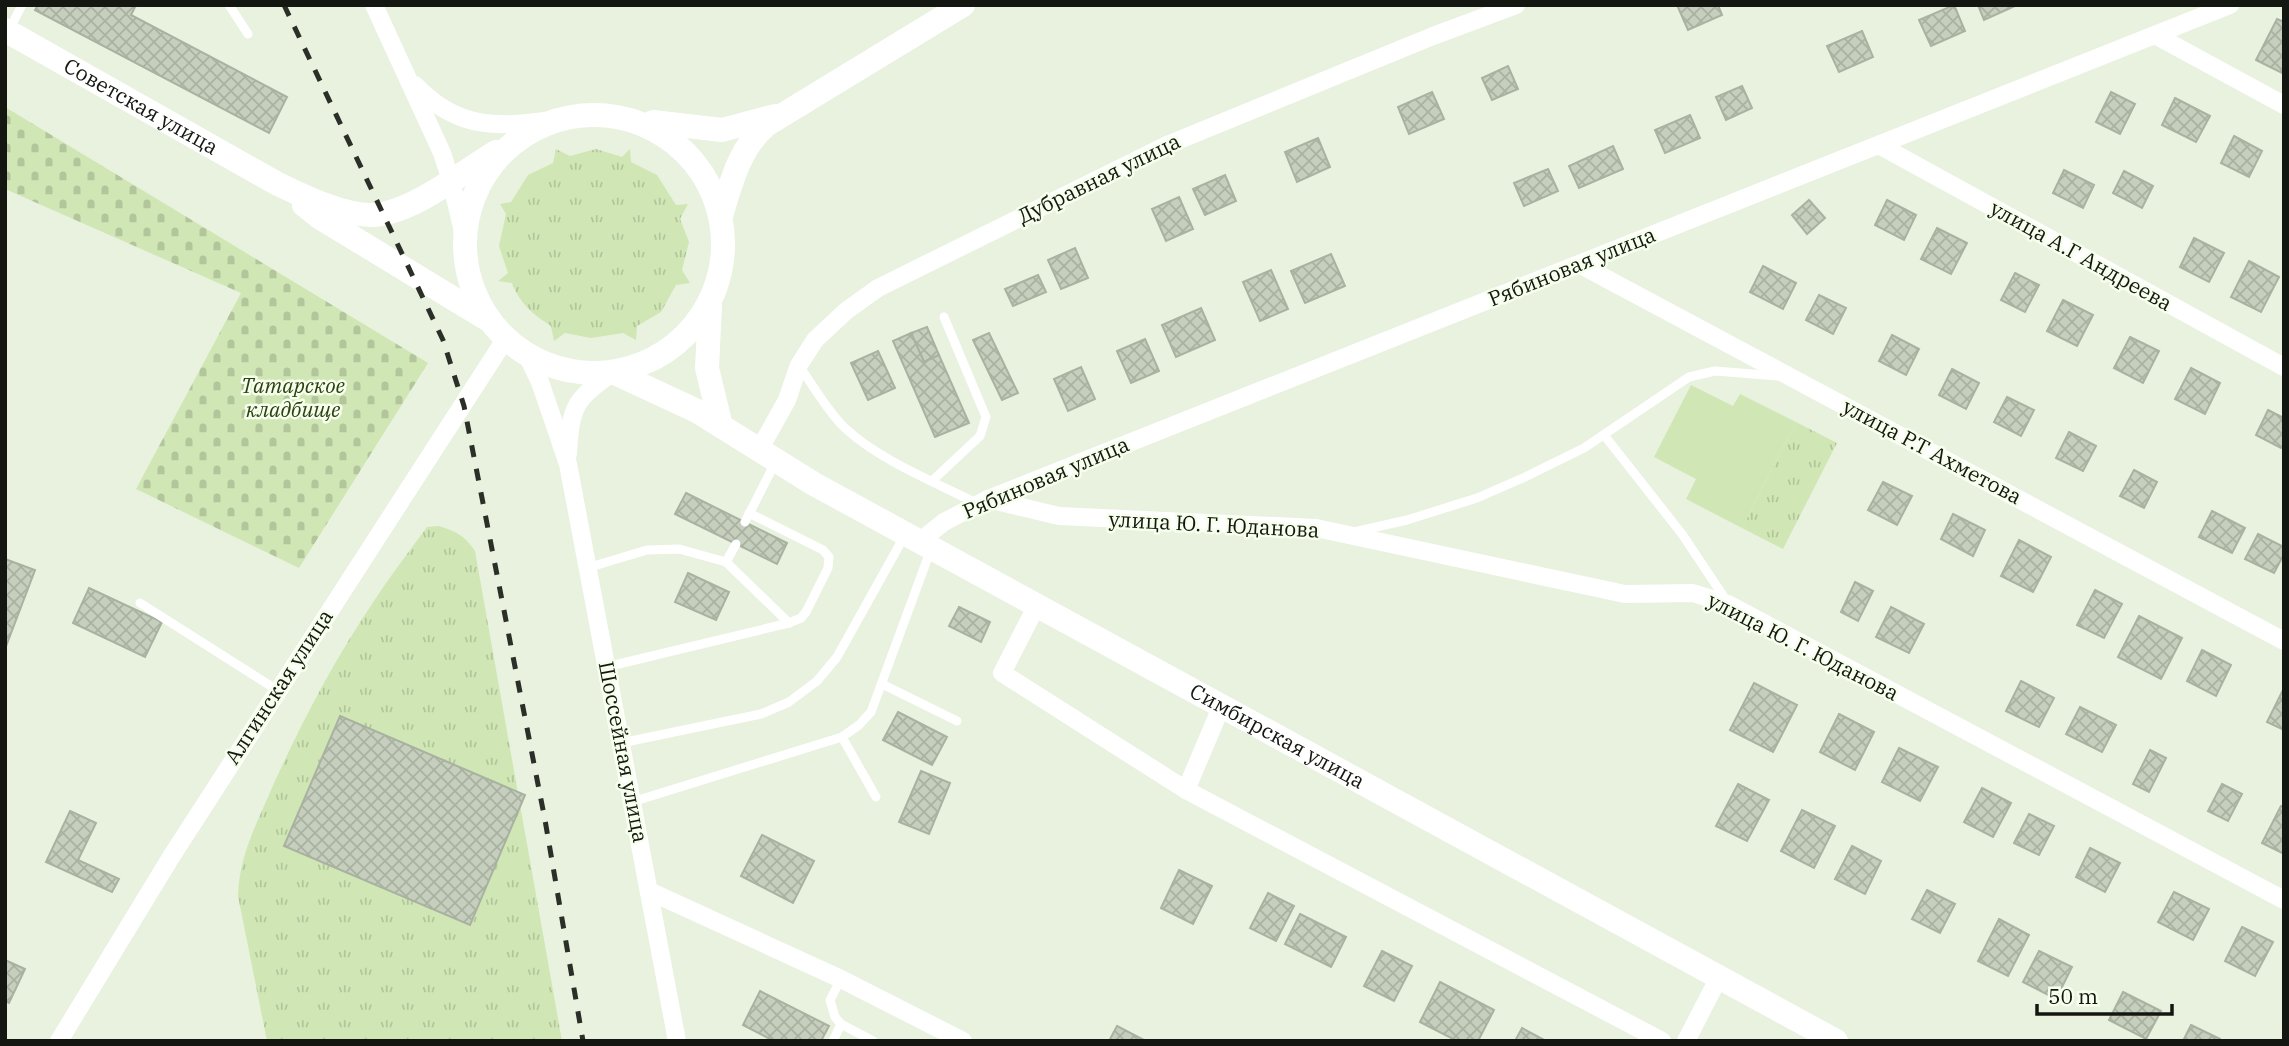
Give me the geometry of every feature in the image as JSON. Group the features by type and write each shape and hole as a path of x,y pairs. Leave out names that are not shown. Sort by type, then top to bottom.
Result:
{"main road":[{"path":"721,216 736,170 746,148 757,133 779,115 963,5"},
{"name":"Советская улица","path":"7,31 276,183"},
{"path":"276,183 308,198 371,215 413,203 536,128 560,119 582,115 617,116 722,130 779,115"},
{"path":"276,183 319,217 498,330 526,353 550,365 571,371 613,372 632,368 655,358 674,346 692,329 710,303 720,275 724,242 721,216 710,186 691,157 672,140 650,126 617,116"},
{"path":"498,330 470,280 465,240 469,210 482,179 496,159 515,141"},
{"path":"710,303 707,368 721,426"},
{"name":"Симбирская улица","path":"613,372 679,402 814,484 1836,1041"}],"street":[{"path":"374,5 442,153 465,240"},
{"name":"Дубравная улица","path":"768,456 799,366 815,340 827,327 878,288 1167,145 1420,41 1516,5"},
{"name":"Рябиновая улица","path":"919,540 944,522 983,501 2230,5"},
{"path":"2155,35 2284,105"},
{"path":"408,78 427,98 468,122 504,125 560,119"},
{"name":"улица А.Г Андреева","path":"1879,145 2284,367"},
{"path":"413,203 436,175 442,153"},
{"name":"улица Р.Т Ахметова","path":"1579,264 2284,641"},
{"name":"Алгинская улица","path":"59,1041 171,857 464,406 498,330"},
{"path":"526,353 540,382 568,464"},
{"path":"568,464 570,429 576,405 587,391 613,372"},
{"name":"Шоссейная улица","path":"568,464 677,1041"},
{"name":"улица Ю. Г. Юданова","path":"983,501 1059,516 1316,528 1625,594 1693,593 1728,604 2284,900"},
{"path":"1037,605 1002,673 1186,790 1662,1041"},
{"path":"1186,790 1222,705"},
{"path":"649,891 841,979 942,1036 963,1041"},
{"path":"1686,1041 1718,979"}],"lane":[{"path":"7,31 22,5"},
{"path":"229,5 248,34"},
{"path":"933,480 981,436 986,417 944,317"},
{"path":"799,366 843,426 855,437 933,480 983,501"},
{"path":"1342,534 1407,520 1477,498 1584,448 1689,377 1715,370 1790,377"},
{"path":"1604,435 1674,523 1728,604"},
{"path":"606,667 789,623 801,618 806,612 828,568 829,557 824,550 747,517 768,456"},
{"path":"632,802 842,737 859,725 871,712 883,684 919,540"},
{"path":"621,743 761,715 789,702 817,681 837,657 919,540"},
{"path":"726,562 736,544"},
{"path":"587,568 647,550 679,549 726,562 789,623"},
{"path":"140,603 278,690"},
{"path":"883,684 957,721"},
{"path":"842,737 876,797"},
{"path":"841,979 830,1000 831,1009 841,1024 873,1041"},
{"path":"832,1041 841,1024"}],"green space":[{"name":"Татарское кладбище","path":"5,107 428,363 299,568 136,489 241,293 5,189"},
{"path":"556,149 570,156 596,149 622,157 630,149 631,162 657,175 676,205 688,204 680,219 689,242 682,270 690,283 676,285 661,312 637,326 636,340 623,333 591,338 565,333 554,341 551,326 528,308 512,283 498,281 508,273 499,246 506,214 500,204 511,202 528,175 553,163"},
{"path":"1691,385 1733,406 1740,394 1796,422 1742,528 1686,499 1696,479 1654,457"},
{"path":"1796,422 1837,443 1783,549 1742,528"},
{"path":"439,526 460,535 475,551 562,1041 267,1041 238,896 241,868 249,842 294,741 345,646 427,527"}],"building":[{"path":"38,5 136,5 131,15 287,97 269,133 35,10"},
{"path":"1677,5 1718,5 1722,15 1688,30"},
{"path":"1954,5 1965,31 1931,46 1919,20"},
{"path":"1978,5 2017,5 1984,20"},
{"path":"2277,19 2284,22 2284,74 2256,60"},
{"path":"1862,31 1873,57 1839,72 1827,46"},
{"path":"1508,66 1518,89 1492,100 1482,78"},
{"path":"1742,86 1752,108 1726,120 1716,97"},
{"path":"1432,92 1444,119 1409,134 1398,107"},
{"path":"2111,92 2135,104 2120,134 2096,122"},
{"path":"2175,98 2210,116 2196,142 2162,125"},
{"path":"1690,115 1700,138 1665,153 1655,130"},
{"path":"2234,136 2262,151 2249,177 2221,163"},
{"path":"1318,138 1330,167 1297,182 1285,152"},
{"path":"1613,146 1623,169 1579,188 1569,166"},
{"path":"1548,169 1558,191 1524,206 1514,183"},
{"path":"2064,170 2094,185 2083,208 2053,193"},
{"path":"2124,171 2153,186 2142,208 2113,193"},
{"path":"1225,175 1236,201 1205,215 1193,189"},
{"path":"1179,197 1193,229 1166,241 1152,209"},
{"path":"1809,200 1825,218 1807,234 1792,215"},
{"path":"1887,200 1916,215 1904,240 1875,225"},
{"path":"1937,228 1967,243 1951,274 1921,259"},
{"path":"2194,238 2224,253 2209,282 2180,267"},
{"path":"1075,248 1088,278 1061,289 1048,260"},
{"path":"1331,254 1345,286 1305,303 1291,271"},
{"path":"2249,261 2279,277 2261,312 2231,297"},
{"path":"1763,266 1796,283 1783,309 1750,292"},
{"path":"1271,270 1288,309 1260,321 1243,282"},
{"path":"2015,273 2039,285 2025,312 2001,300"},
{"path":"1038,275 1046,292 1013,306 1005,289"},
{"path":"1819,295 1846,308 1833,334 1806,320"},
{"path":"2063,300 2093,315 2077,346 2047,331"},
{"path":"1201,308 1215,340 1176,357 1162,325"},
{"path":"927,327 939,355 924,362 911,333"},
{"path":"911,333 924,362 939,355 969,423 935,437 893,341"},
{"path":"989,333 1018,393 1002,400 973,340"},
{"path":"1892,335 1919,349 1906,375 1879,361"},
{"path":"2130,337 2159,351 2143,383 2114,368"},
{"path":"1145,339 1159,371 1131,383 1117,351"},
{"path":"878,351 895,388 868,400 851,363"},
{"path":"1081,367 1095,399 1068,411 1054,379"},
{"path":"2191,368 2220,383 2205,414 2175,399"},
{"path":"1952,369 1979,383 1966,409 1939,395"},
{"path":"2007,397 2034,410 2021,436 1994,422"},
{"path":"2268,410 2284,418 2284,443 2281,448 2256,435"},
{"path":"2069,432 2096,446 2083,471 2056,458"},
{"path":"2134,470 2157,482 2144,508 2120,496"},
{"path":"1883,482 1912,496 1897,525 1868,510"},
{"path":"686,493 787,543 777,564 675,514"},
{"path":"2212,511 2245,528 2232,553 2199,537"},
{"path":"1953,514 1985,530 1973,556 1941,539"},
{"path":"2258,534 2284,547 2284,554 2274,573 2245,559"},
{"path":"2019,540 2051,557 2033,592 2001,576"},
{"path":"5,559 35,570 5,649"},
{"path":"688,573 729,592 716,620 675,602"},
{"path":"1855,582 1873,591 1858,621 1841,612"},
{"path":"89,588 162,622 145,657 73,623"},
{"path":"2095,590 2122,604 2104,638 2077,625"},
{"path":"959,607 990,622 981,642 949,626"},
{"path":"1891,607 1924,624 1909,653 1876,637"},
{"path":"2139,616 2182,638 2161,679 2118,657"},
{"path":"2202,650 2231,665 2216,696 2187,681"},
{"path":"2021,681 2054,698 2039,727 2006,711"},
{"path":"1754,683 1797,705 1773,752 1730,730"},
{"path":"2284,691 2284,730 2267,722"},
{"path":"2080,707 2116,725 2102,752 2066,734"},
{"path":"898,712 947,737 932,765 883,740"},
{"path":"1839,714 1874,732 1855,770 1820,752"},
{"path":"340,716 525,795 470,925 284,846"},
{"path":"1899,748 1938,767 1920,801 1882,782"},
{"path":"2150,750 2166,758 2149,792 2133,784"},
{"path":"921,771 950,783 929,834 899,822"},
{"path":"1738,784 1769,800 1747,841 1716,826"},
{"path":"2222,784 2242,794 2228,821 2208,811"},
{"path":"1982,788 2011,803 1993,837 1964,822"},
{"path":"2281,806 2284,807 2284,854 2262,843"},
{"path":"1802,810 1835,826 1814,868 1781,851"},
{"path":"70,811 96,823 78,860 119,879 112,892 46,862"},
{"path":"2029,814 2054,826 2039,855 2014,843"},
{"path":"762,835 814,861 793,903 741,876"},
{"path":"1852,846 1881,861 1865,894 1835,879"},
{"path":"2090,848 2120,863 2105,892 2076,877"},
{"path":"1179,870 1212,886 1193,924 1161,908"},
{"path":"1927,890 1955,904 1940,933 1912,919"},
{"path":"2174,892 2209,909 2193,940 2158,922"},
{"path":"1268,893 1294,906 1276,941 1250,928"},
{"path":"1300,914 1346,937 1331,967 1285,944"},
{"path":"1999,919 2029,935 2008,976 1978,961"},
{"path":"2242,927 2273,942 2255,976 2225,961"},
{"path":"1382,951 1412,966 1394,1001 1364,986"},
{"path":"2039,951 2072,967 2056,999 2023,982"},
{"path":"5,960 25,969 9,1003 5,1001"},
{"path":"1440,982 1494,1010 1478,1041 1457,1041 1420,1022"},
{"path":"760,991 829,1026 821,1041 774,1041 743,1025"},
{"path":"2123,992 2161,1011 2146,1039 2109,1020"},
{"path":"2191,1025 2220,1039 2220,1041 2183,1041"},
{"path":"1117,1026 1144,1040 1109,1041"},
{"path":"1522,1028 1546,1041 1515,1041"}],"railway":[{"path":"284,5 443,340 464,406 545,820 583,1041"}]}
